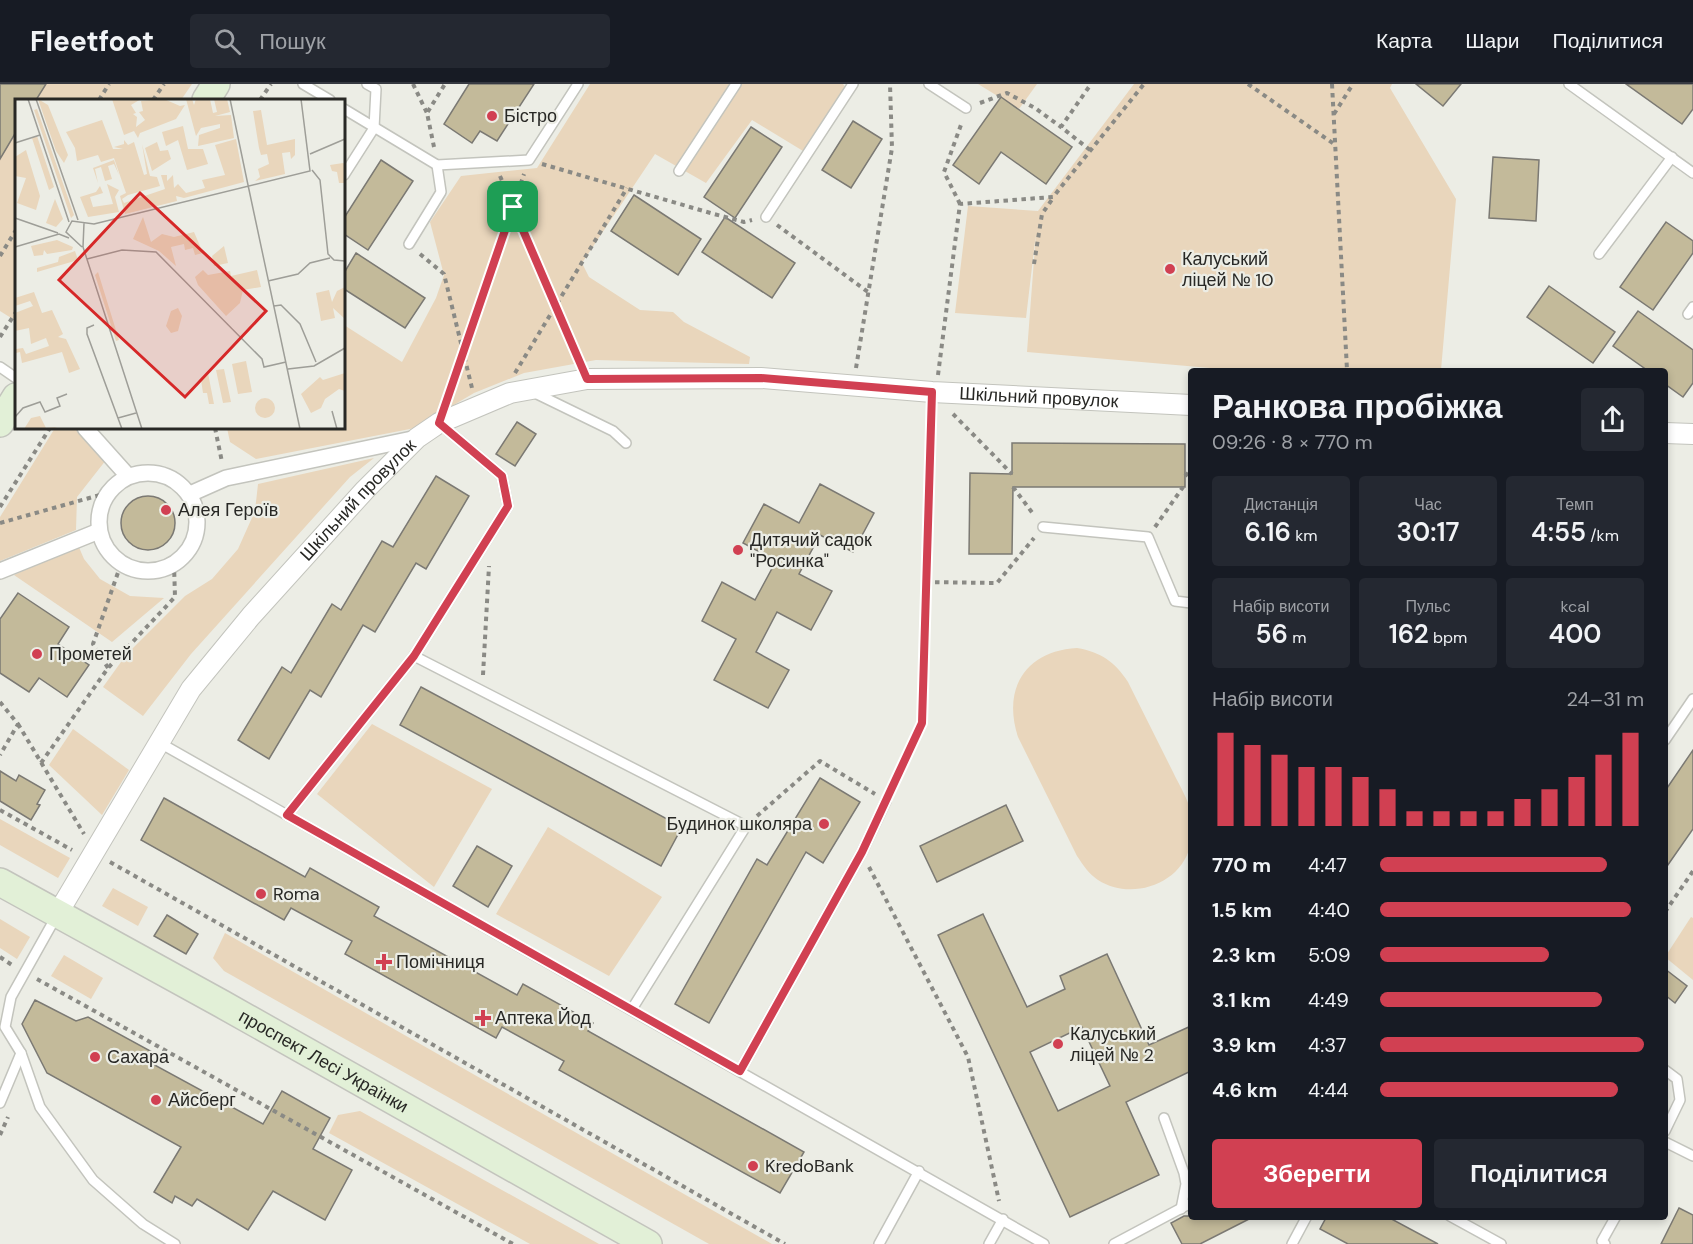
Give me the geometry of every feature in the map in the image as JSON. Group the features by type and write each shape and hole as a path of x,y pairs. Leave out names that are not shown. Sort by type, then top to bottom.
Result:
{"main road":[{"path":"207,99 216,84"},
{"path":"0,423 15,399"},
{"name":"проспект Лесі Українки","path":"0,882 648,1244"}],"street":[{"name":"Шкільний провулок","path":"58,913 191,689 251,616 364,490 417,438 439,423 510,393 587,379 761,378 932,392 1188,405"},
{"path":"86,429 128,476"},
{"path":"1668,433 1693,435"},
{"path":"190,494 226,478 417,438"},
{"path":"141,472 162,474 180,484 190,494 196,509 198,525 194,540 186,554 174,564 161,570 133,569 121,564 103,543 98,518 101,505 107,493 116,483 128,476 141,472"},
{"path":"0,571 99,531"}],"lane":[{"path":"303,84 328,99"},
{"path":"345,173 374,128 376,89 368,84"},
{"path":"345,110 437,165 529,160 578,84"},
{"path":"679,171 736,84"},
{"path":"766,217 853,84"},
{"path":"929,84 966,108"},
{"path":"1569,84 1693,173"},
{"path":"1599,254 1672,157"},
{"path":"409,244 441,192 437,165"},
{"path":"0,367 15,377"},
{"path":"528,390 613,431 626,443"},
{"path":"287,815 414,656 508,506 502,476 439,423"},
{"path":"1043,527 1148,537 1175,601 1188,603"},
{"path":"414,656 746,826 632,1010"},
{"path":"1668,736 1693,699"},
{"path":"160,743 1044,1244"},
{"path":"740,1071 862,852 886,801"},
{"path":"58,913 11,997 5,1027 21,1053 40,1107 93,1180 143,1224 176,1244"},
{"path":"0,1103 21,1053"},
{"path":"1668,1072 1677,1079 1680,1100 1668,1125"},
{"path":"1164,1118 1184,1173 1186,1184 1181,1209"},
{"path":"1668,1144 1693,1156"},
{"path":"879,1244 919,1172"},
{"path":"1114,1244 1188,1205"},
{"path":"989,1244 1003,1219"},
{"path":"1292,1244 1305,1220"},
{"path":"1457,1220 1501,1244"},
{"path":"1601,1243 1614,1220"}],"path":[{"path":"100,99 109,84"},
{"path":"154,99 164,84"},
{"path":"261,99 271,84"},
{"path":"413,84 427,113 437,165"},
{"path":"427,113 445,84"},
{"path":"855,375 892,148 890,84"},
{"path":"1061,127 1091,84"},
{"path":"1034,264 1042,214 1053,197 1144,84"},
{"path":"1248,84 1335,145"},
{"path":"1332,84 1347,368"},
{"path":"1333,114 1353,84"},
{"path":"746,826 820,761 886,801 922,723 932,392 938,380 960,204 944,172 966,108 1006,93 1035,108 1090,150"},
{"path":"439,423 529,160 744,222"},
{"path":"494,162 587,379"},
{"path":"510,381 627,189"},
{"path":"960,204 1053,197"},
{"path":"766,217 868,292"},
{"path":"0,256 15,232"},
{"path":"409,244 444,274 477,406"},
{"path":"0,337 15,314"},
{"path":"932,392 1012,474"},
{"path":"0,507 49,429"},
{"path":"215,429 226,478"},
{"path":"1185,476 1188,473"},
{"path":"926,582 997,584 1043,527 1013,487"},
{"path":"1148,537 1183,488"},
{"path":"0,523 107,493"},
{"path":"482,691 490,534"},
{"path":"108,668 93,644 121,564"},
{"path":"41,763 108,668 175,597 174,564"},
{"path":"0,702 18,724 95,853"},
{"path":"0,755 18,724"},
{"path":"0,810 72,850 95,853 785,1244"},
{"path":"862,852 968,1057 1003,1219"},
{"path":"1668,908 1693,871"},
{"path":"0,957 513,1244"}],"shaded area":[{"path":"46,84 192,84 182,99 37,99"},
{"path":"590,84 843,84 848,91 808,154 752,120 706,183 655,154 582,263 589,277 640,310 673,312 684,322 750,357 749,364 596,360 524,373 474,393 415,428 256,459 230,442 227,429 345,429 345,326 402,362 436,298 444,275 430,222 461,176 537,168"},
{"path":"978,84 1037,84 1019,109"},
{"name":"Калуський ліцей № 10","path":"1134,84 1392,84 1390,88 1456,199 1441,368 1210,368 1027,352 1036,233 1026,318 955,313 968,206 1038,211"},
{"path":"15,134 15,320 0,311 0,159"},
{"path":"54,429 76,429 106,460 77,497 76,530 0,561 0,517"},
{"path":"374,458 350,477 191,654 143,716 103,687 126,655 185,596 212,579 238,549 255,511 258,484"},
{"path":"78,545 84,559 100,579 130,596 164,598 112,642 14,575"},
{"path":"1077,648 1093,652 1107,659 1123,675 1184,793 1188,804 1188,852 1185,860 1176,871 1153,886 1125,889 1111,886 1098,880 1089,872 1077,856 1018,737 1013,703 1022,675 1044,656"},
{"path":"372,724 492,789 434,887 317,794"},
{"path":"73,729 129,770 102,815 49,765"},
{"path":"0,819 70,858 58,878 0,845"},
{"path":"548,827 662,897 609,976 496,914"},
{"path":"113,888 148,907 138,926 102,906"},
{"path":"1691,917 1693,918 1693,980 1668,959 1668,952"},
{"path":"0,919 30,937 17,959 0,948"},
{"path":"225,933 772,1244 709,1244 224,971 213,958"},
{"path":"64,955 103,978 91,999 51,976"},
{"path":"360,1111 599,1244 530,1244 329,1133 338,1115"}],"building":[{"path":"0,84 46,84 37,99 15,99 15,134 0,159"},
{"path":"469,84 534,84 497,141 480,131 472,143 444,124"},
{"path":"1416,84 1461,84 1443,106"},
{"path":"1626,84 1693,84 1693,109 1682,124"},
{"path":"1001,97 1072,147 1046,184 1001,152 979,184 953,165"},
{"path":"853,121 882,139 851,188 822,170"},
{"path":"751,127 782,147 735,218 704,197"},
{"path":"1493,157 1539,160 1536,221 1489,218"},
{"path":"381,160 413,181 368,250 345,235 345,216"},
{"path":"634,195 701,239 678,275 611,231"},
{"path":"725,217 795,263 772,298 702,252"},
{"path":"1666,222 1693,241 1693,253 1653,310 1620,287"},
{"path":"356,253 425,298 405,328 345,290 345,271"},
{"path":"1549,286 1615,332 1593,363 1527,317"},
{"path":"1638,311 1693,350 1693,383 1683,397 1668,386 1668,368 1644,368 1613,346"},
{"path":"517,422 536,434 515,466 496,454"},
{"path":"1012,443 1185,444 1185,487 1013,487 1012,554 969,554 970,473 1012,474"},
{"path":"436,476 469,496 426,569 416,563 375,632 363,625 321,697 310,690 269,759 238,740 282,667 291,673 332,604 341,610 382,541 393,547"},
{"path":"820,484 874,513 853,552 820,535 799,574 832,591 811,630 777,612 756,652 789,670 768,708 714,680 736,639 702,621 722,582 755,600 776,561 743,543 764,504 799,523"},
{"path":"148,496 158,498 167,504 173,513 175,523 173,533 167,542 158,548 148,550 138,548 129,542 123,533 121,523 123,513 129,504 138,498"},
{"name":"Прометей","path":"18,593 69,627 58,644 89,665 67,697 39,678 29,692 0,673 0,619"},
{"path":"421,687 682,827 661,866 400,725"},
{"path":"1693,750 1693,829 1668,865 1668,787"},
{"path":"0,771 16,781 19,775 45,790 37,804 40,805 31,820 0,801"},
{"path":"820,778 860,802 823,863 806,852 709,1023 675,1004 757,859 767,865"},
{"path":"164,798 305,877 310,868 379,907 374,916 517,995 523,984 593,1023 588,1031 804,1152 780,1193 559,1070 564,1061 502,1027 496,1038 345,954 352,941 291,908 284,920 141,840"},
{"path":"1006,805 1023,841 937,882 920,846"},
{"path":"477,846 512,866 488,907 453,886"},
{"path":"983,914 1027,1007 1065,989 1060,976 1107,954 1149,1045 1188,1027 1188,1072 1126,1102 1159,1175 1070,1217 938,935","holes":["1082,1027 1110,1086 1058,1111 1030,1052"]},
{"path":"167,915 198,934 186,954 154,936"},
{"path":"1668,971 1687,986 1675,1003 1668,997"},
{"path":"35,1000 76,1021 88,1017 154,1053 149,1062 263,1124 282,1091 330,1118 313,1149 352,1170 325,1220 273,1191 248,1230 197,1199 192,1206 175,1196 172,1203 154,1192 181,1147 47,1073 22,1024"},
{"path":"1679,1208 1693,1215 1693,1244 1661,1244"},
{"path":"1184,1216 1188,1216 1188,1220 1247,1220 1200,1244 1182,1244 1171,1223"},
{"path":"1325,1220 1393,1220 1438,1244 1348,1244 1320,1229"}],"place":[{"name":"Бістро","path":"492,116"},
{"name":"Калуський ліцей № 10","path":"1170,269"},
{"name":"Алея Героїв","path":"166,510"},
{"name":"Дитячий садок \"Росинка\"","path":"738,550"},
{"name":"Прометей","path":"37,654"},
{"name":"Будинок школяра","path":"824,824"},
{"name":"Roma","path":"261,894"},
{"name":"Помічниця","path":"384,962"},
{"name":"Аптека Йод","path":"483,1018"},
{"name":"Калуський ліцей № 2","path":"1058,1044"},
{"name":"Сахара","path":"95,1057"},
{"name":"Айсберг","path":"156,1100"},
{"name":"KredoBank","path":"753,1166"}],"route":[{"path":"513,207 587,379 761,378 932,392 922,723 862,852 740,1071 287,815 414,656 508,506 502,476 439,423 513,207"}]}
